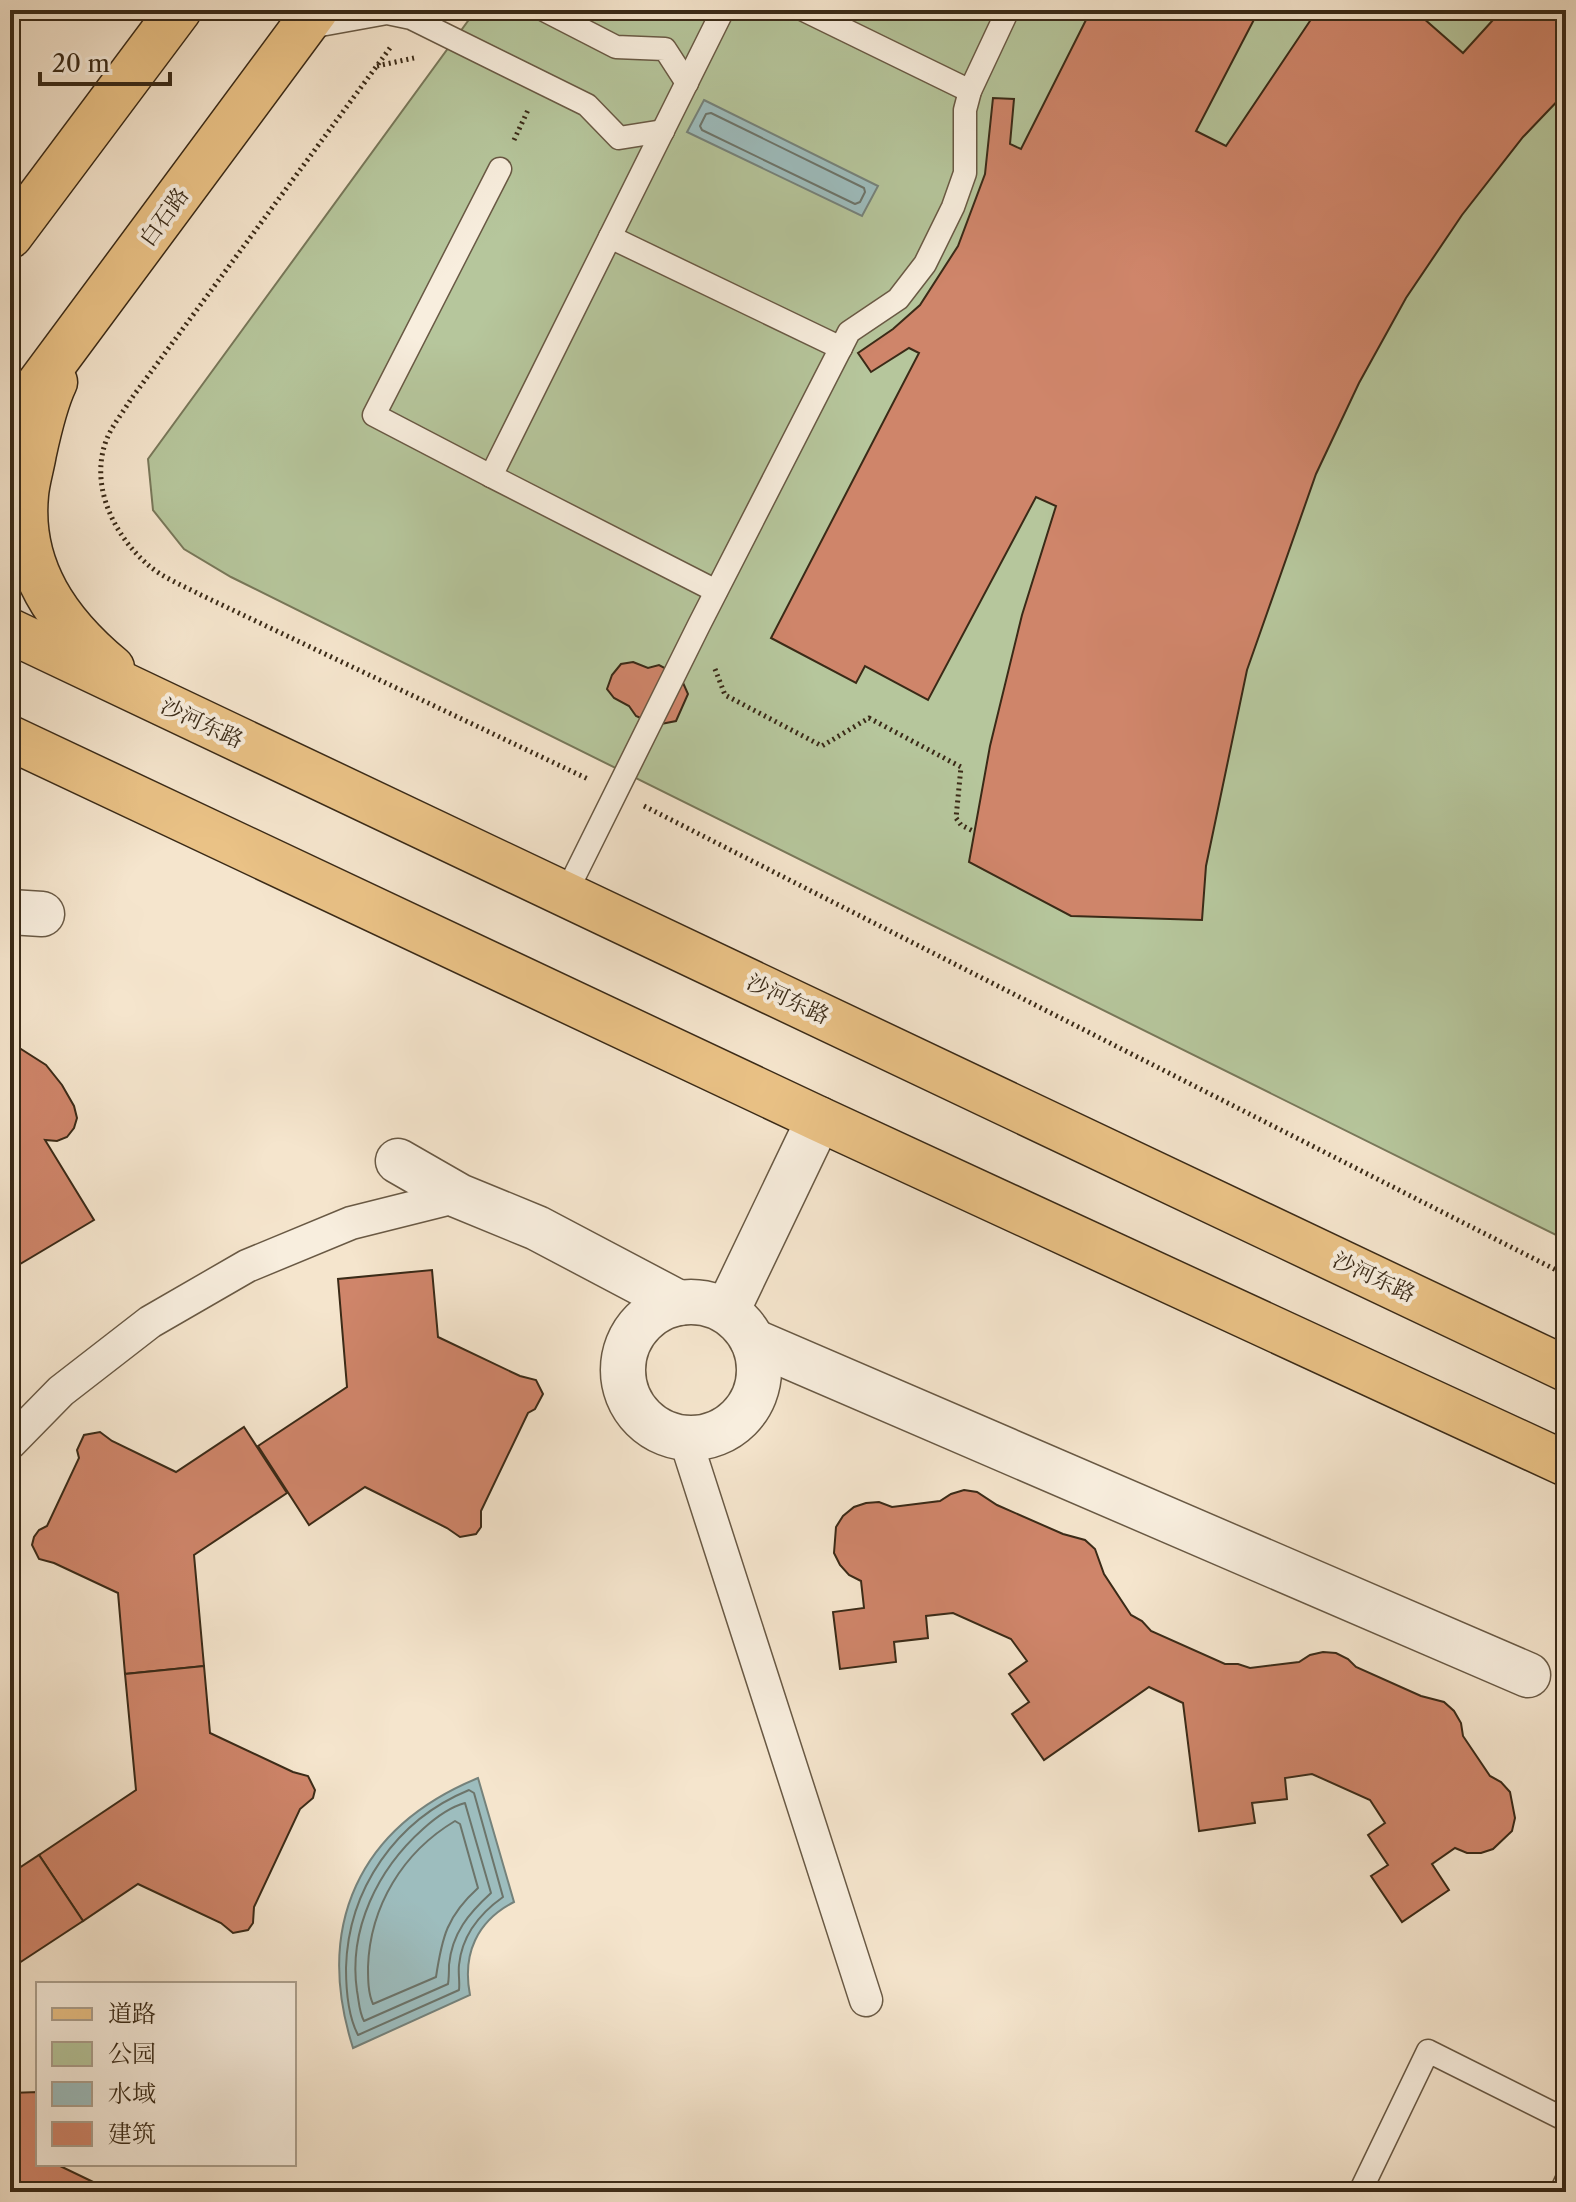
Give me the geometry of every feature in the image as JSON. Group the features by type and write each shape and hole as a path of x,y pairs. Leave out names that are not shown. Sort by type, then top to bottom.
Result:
{"main road":[{"path":"10,236 179,10"},
{"name":"白石路","path":"10,423 309,19"},
{"path":"80,331 52,389 37,442 26,495 27,544 39,582 63,619 87,647 151,699"},
{"name":"沙河东路","path":"10,631 1566,1369"},
{"path":"10,738 819,1119 1566,1464"}],"street":[{"path":"819,1119 740,1326 759,1365 757,1388 747,1410 730,1426 708,1436 685,1438 664,1433 646,1421 632,1404 624,1384 623,1362 629,1342 641,1323 659,1310 679,1303 704,1302 740,1326 1528,1675"},
{"path":"398,1161 459,1196 537,1228 679,1303"},
{"path":"10,1443 61,1391 150,1322 247,1266 351,1223 459,1196"},
{"path":"685,1438 866,2000"}],"lane":[{"path":"544,10 616,47 665,49 687,83"},
{"path":"491,476 723,10"},
{"path":"804,10 970,91"},
{"path":"566,893 849,332 898,299 925,264 953,207 965,173 965,110 970,91 1008,10"},
{"path":"309,19 387,13 411,18 587,105 619,138 663,131"},
{"path":"500,169 374,415 716,591"},
{"path":"610,237 841,348"},
{"path":"1360,2192 1428,2051 1566,2120"},
{"path":"1561,2192 1566,2181"}],"path":[{"path":"500,169 534,98"},
{"path":"699,625 725,695 822,746 869,718 961,767 956,818 961,825 975,832"}],"green space":[{"path":"476,10 1566,10 1566,1240 231,577 184,549 153,510 148,459"}],"water":[{"path":"704,100 878,186 862,216 687,132"},
{"path":"478,1778 514,1902 490,1919 475,1940 468,1966 470,1995 353,2048 342,2003 339,1961 344,1921 356,1885 376,1853 403,1824 437,1799"}],"building":[{"path":"1091,10 1259,10 1196,131 1226,146 1314,15 1304,10 1414,10 1463,53 1502,10 1566,10 1566,92 1523,137 1462,215 1406,298 1359,383 1316,474 1247,670 1206,866 1202,920 1071,916 969,862 990,746 1022,615 1056,506 1036,497 928,700 865,666 856,683 771,638 919,353 909,348 871,372 858,353 893,329 920,305 958,246 985,174 993,98 1014,99 1010,144 1021,149"},
{"path":"633,662 648,668 659,665 680,676 688,694 676,721 656,725 636,716 629,706 614,698 607,689 612,675 621,664"},
{"path":"10,1042 46,1065 74,1106 77,1118 67,1137 57,1141 45,1140 94,1220 10,1270"},
{"path":"432,1270 438,1337 520,1376 536,1380 543,1394 535,1409 528,1413 481,1511 481,1527 476,1534 460,1537 365,1487 309,1525 258,1446 347,1387 338,1279"},
{"path":"244,1427 287,1493 194,1555 204,1666 125,1674 118,1593 39,1559 32,1545 34,1537 47,1526 79,1458 77,1450 84,1435 100,1432 176,1472"},
{"path":"964,1490 977,1492 997,1505 1063,1534 1085,1540 1095,1549 1104,1574 1131,1615 1151,1631 1225,1664 1250,1668 1299,1662 1323,1652 1336,1653 1356,1667 1421,1696 1444,1702 1454,1711 1461,1723 1463,1736 1490,1776 1510,1792 1515,1818 1512,1831 1493,1849 1467,1853 1455,1848 1432,1864 1449,1890 1402,1922 1371,1876 1388,1865 1368,1835 1385,1823 1370,1800 1312,1774 1285,1778 1287,1799 1252,1803 1255,1823 1199,1831 1183,1703 1149,1687 1044,1760 1012,1714 1029,1702 1009,1674 1027,1661 1011,1639 953,1613 926,1616 928,1638 894,1642 896,1662 840,1669 833,1612 864,1608 861,1581 849,1575 834,1553 836,1527 843,1516 854,1507 866,1503 879,1502 892,1507 940,1501"},
{"path":"204,1666 210,1733 308,1776 315,1790 313,1798 300,1809 254,1907 253,1923 248,1930 233,1933 221,1923 138,1884 83,1921 39,1855 136,1790 125,1674"},
{"path":"39,1855 83,1921 10,1969 10,1874"},
{"path":"36,2092 36,2166 60,2166 114,2192 10,2192 10,2093"}]}
